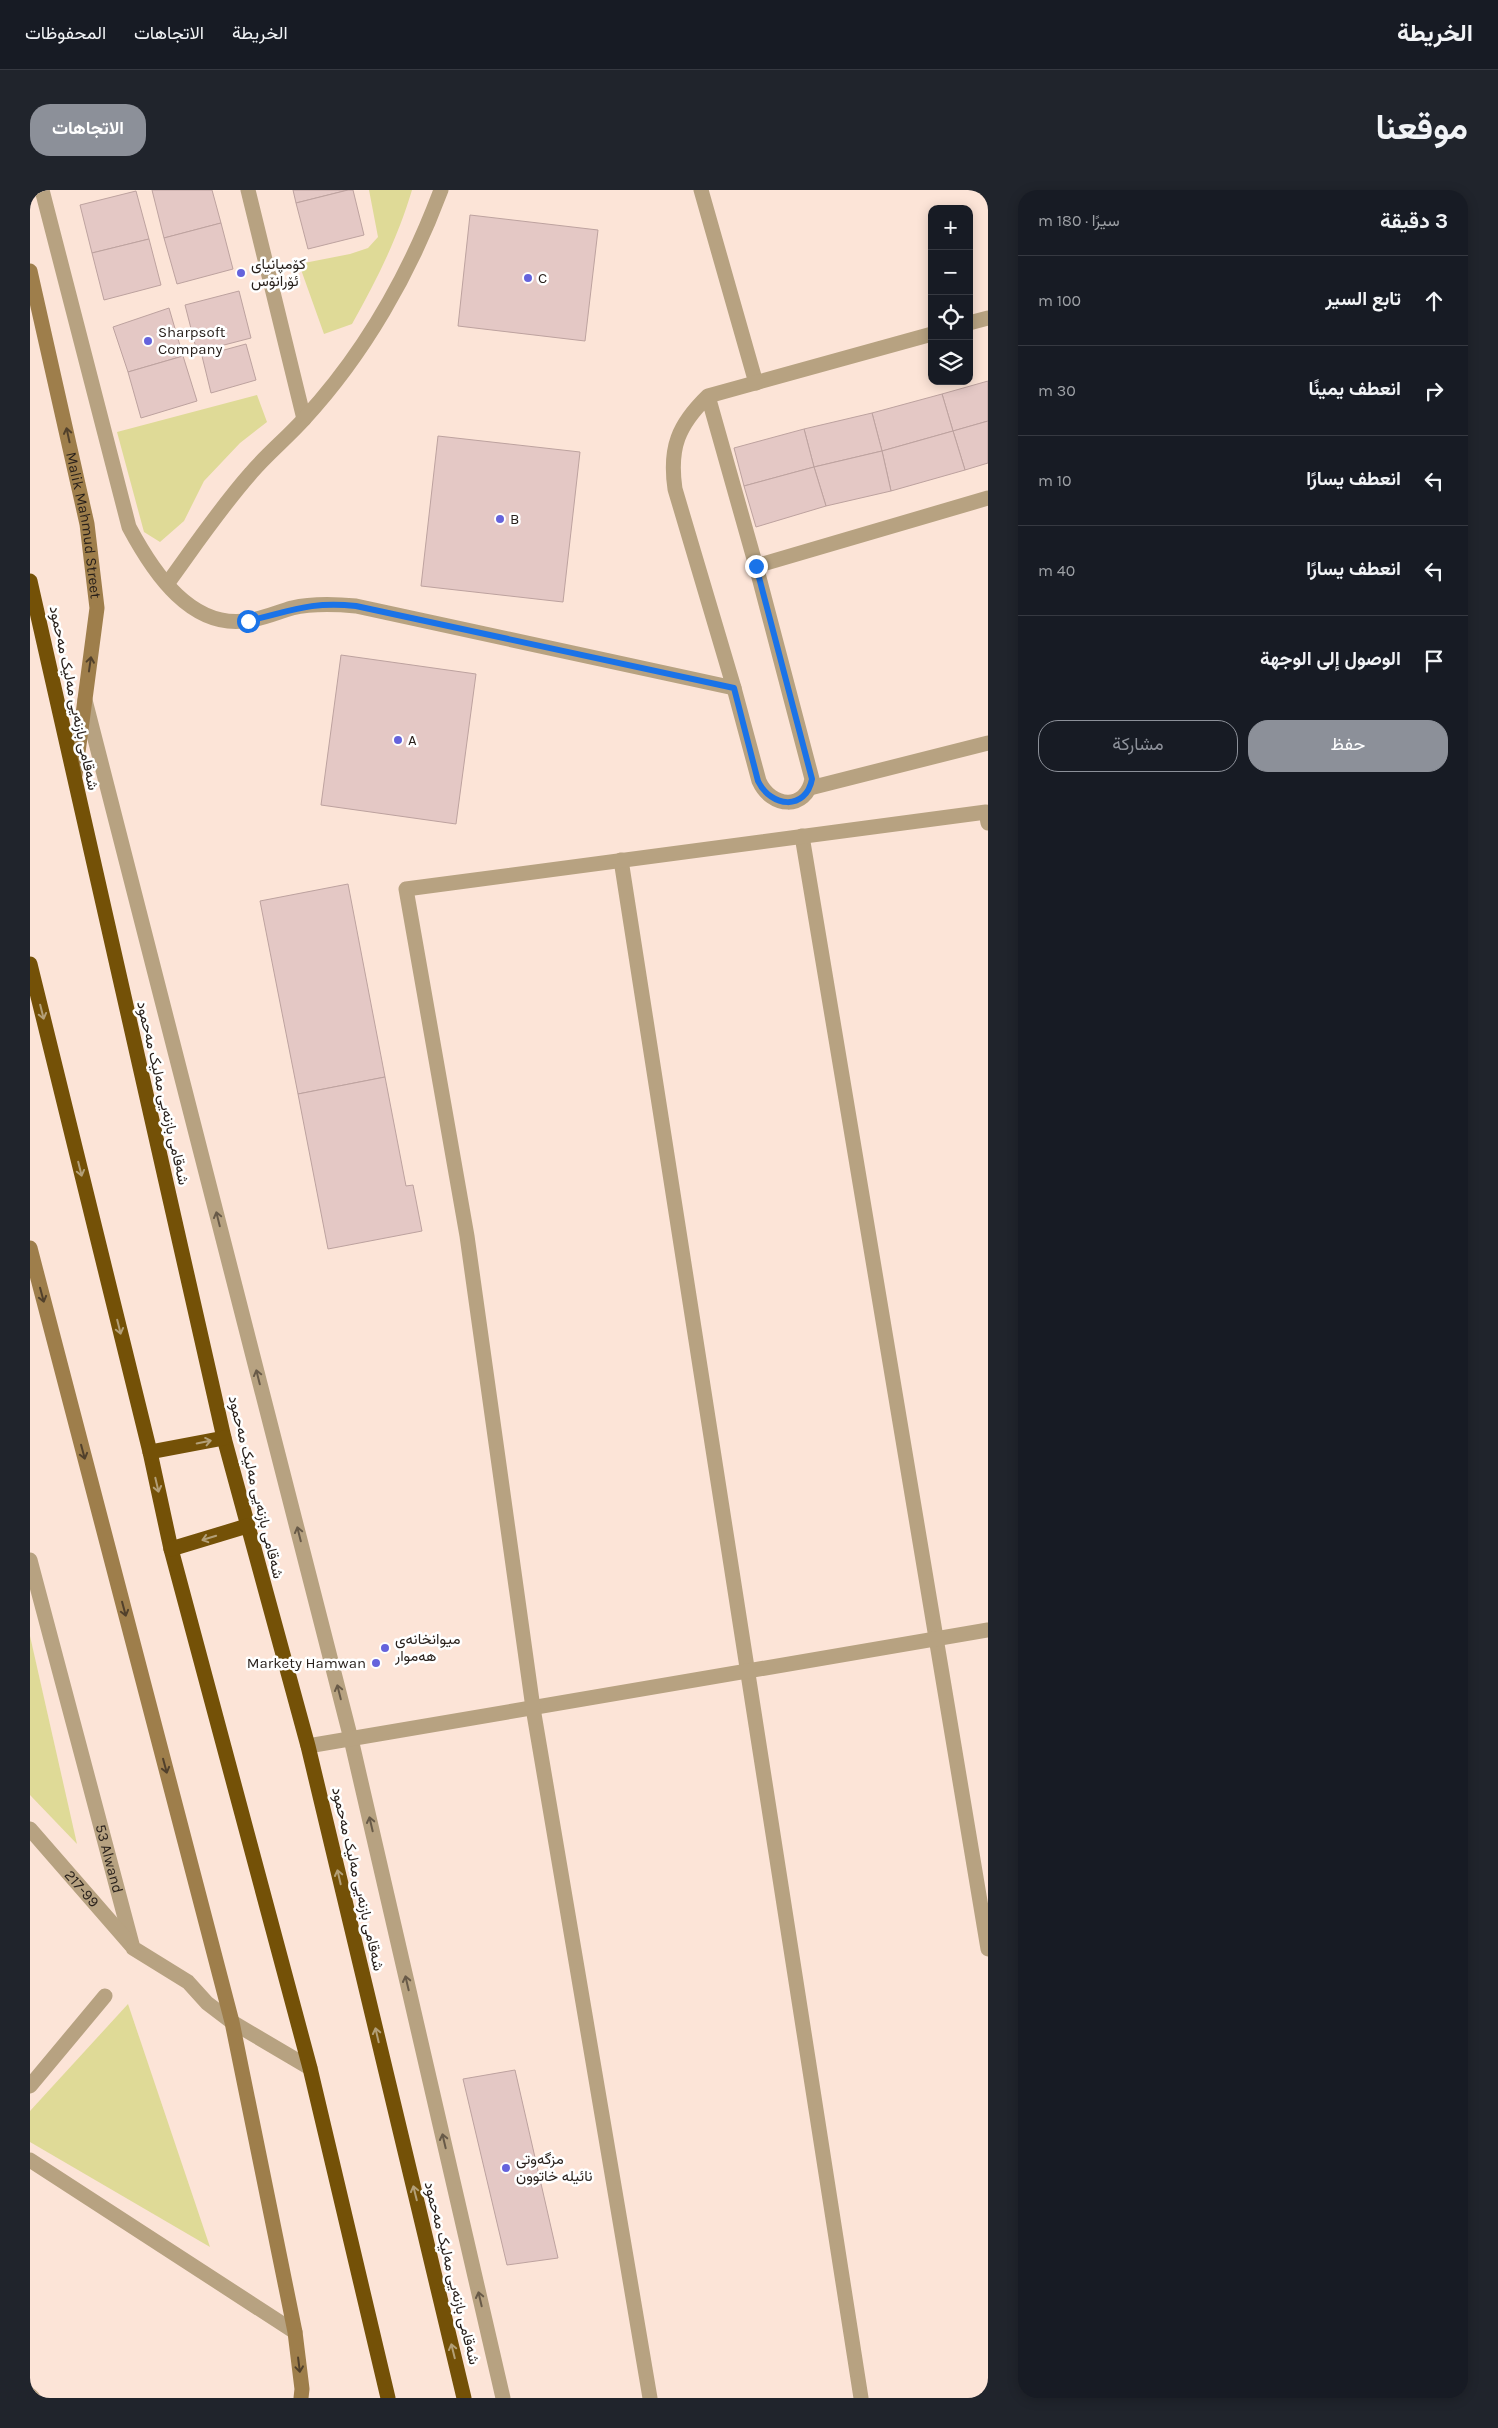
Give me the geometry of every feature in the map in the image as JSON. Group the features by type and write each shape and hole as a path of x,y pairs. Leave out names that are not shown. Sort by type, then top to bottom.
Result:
{"highway":[{"name":"شەقامی بازنەیی مەلیک مەحمود","path":"30,580 74,782 224,1438 308,1746 464,2398"},
{"path":"30,964 150,1452 171,1549 310,2068 388,2398"},
{"path":"150,1452 224,1438"},
{"path":"171,1549 247,1526"}],"main road":[{"name":"Malik Mahmud Street","path":"30,271 87,524 97,608 74,782"},
{"path":"30,1248 232,2022 295,2332 302,2389 301,2398"}],"street":[{"path":"42,190 129,527 145,557 167,584 202,614 224,621 248,621 313,604 356,606 734,688"},
{"path":"248,190 304,419"},
{"path":"167,584 235,492 252,471 304,419 341,374 376,324 410,263 441,190"},
{"path":"701,190 756,383"},
{"path":"973,322 988,318"},
{"path":"708,396 756,566 812,779 810,788 805,796 798,800 780,802 771,798 763,791 675,489 672,468 674,448 681,428 693,411 708,396 928,335"},
{"path":"756,566 988,498"},
{"path":"85,699 351,1739 503,2398"},
{"path":"810,788 988,743"},
{"path":"650,2398 533,1708 467,1236 406,889 802,836 987,815"},
{"path":"802,836 988,1949"},
{"path":"621,860 860,2398"},
{"name":"53 Alwand","path":"30,1560 133,1948"},
{"path":"308,1746 988,1630"},
{"name":"217-99","path":"30,1829 133,1948"},
{"path":"133,1948 188,1982 207,2003 232,2022 310,2068"},
{"path":"30,2086 105,1996"},
{"path":"30,2160 295,2332"},
{"path":"30,2395 33,2398"}],"shaded area":[{"path":"369,190 412,190 386,259 352,324 324,334 299,264 350,254 368,248 378,237"},
{"path":"257,395 267,422 240,443 204,481 184,521 160,542 144,532 117,432"},
{"path":"30,1636 77,1844 30,1795"},
{"path":"128,2004 210,2247 30,2142 30,2111"}],"building":[{"path":"152,190 212,190 221,223 164,238"},
{"path":"293,190 348,190 296,203"},
{"path":"353,190 364,235 308,249 296,203"},
{"path":"136,191 149,239 92,253 80,205"},
{"name":"C","path":"470,215 598,230 585,341 458,326"},
{"path":"221,223 233,269 177,284 164,238"},
{"path":"149,239 161,285 104,300 92,253"},
{"path":"239,291 251,338 197,352 185,305"},
{"name":"Sharpsoft Company","path":"169,308 183,356 128,372 113,327"},
{"path":"246,344 256,380 211,393 202,356"},
{"path":"183,356 197,401 141,418 128,372"},
{"path":"988,381 988,421 953,431 942,394"},
{"path":"942,394 953,431 882,451 872,413"},
{"path":"872,413 882,451 814,467 804,429"},
{"path":"988,421 988,463 965,470 953,431"},
{"path":"804,429 814,467 744,486 734,448"},
{"path":"953,431 965,470 891,491 882,451"},
{"name":"B","path":"438,436 580,452 563,602 421,586"},
{"path":"882,451 891,491 826,506 814,467"},
{"path":"814,467 826,506 756,527 744,486"},
{"name":"A","path":"341,655 476,674 456,824 321,805"},
{"path":"348,884 385,1077 298,1094 260,901"},
{"path":"385,1077 406,1186 413,1185 422,1231 328,1249 298,1094"},
{"path":"515,2070 558,2258 507,2265 463,2079"}],"place":[{"name":"کۆمپانیای ئۆرانۆس","path":"241,273"},
{"name":"C","path":"528,278"},
{"name":"Sharpsoft Company","path":"148,341"},
{"name":"B","path":"500,519"},
{"name":"A","path":"398,740"},
{"name":"میوانخانەی هەموار","path":"385,1648"},
{"name":"Markety Hamwan","path":"376,1663"},
{"name":"مزگەوتی نائیلە خاتوون","path":"506,2168"}],"route":[{"path":"248,621 313,604 356,606 734,688 758,781 763,791 771,798 780,802 798,800 805,796 810,788 812,779 756,566"}]}
